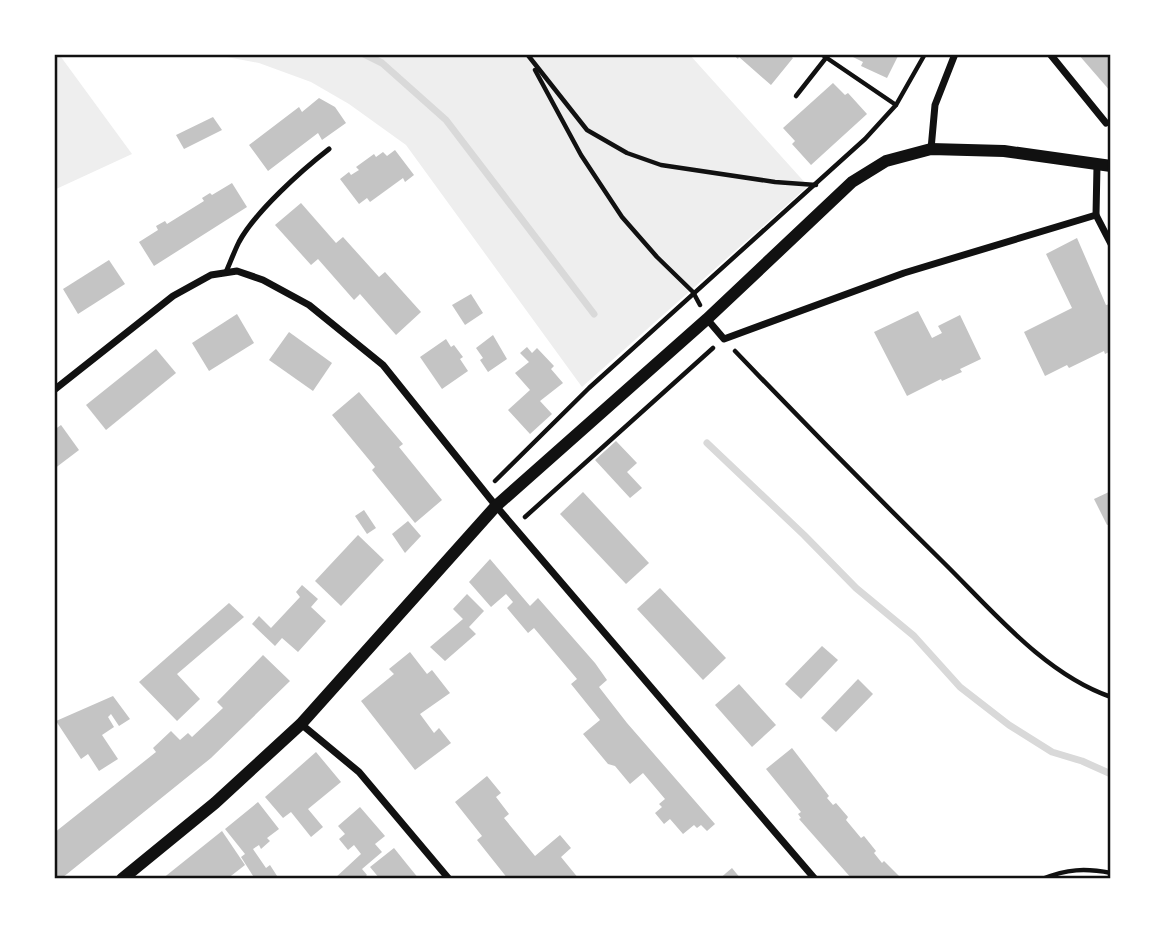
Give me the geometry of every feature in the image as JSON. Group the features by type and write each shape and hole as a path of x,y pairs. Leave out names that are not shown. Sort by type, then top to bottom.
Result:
{"street":[{"path":"930,149 935,105 955,54"},
{"path":"1053,55 1106,123"},
{"path":"122,879 215,803 301,724 496,506 707,319 852,182 886,161 930,149 1004,151 1111,166"},
{"path":"1097,166 1096,215 1111,244"},
{"path":"707,319 724,339 904,272 1096,215"},
{"path":"54,390 173,296 211,275 237,271 263,280 309,305 383,365 496,506 815,879"},
{"path":"301,724 359,772 449,879"}],"lane":[{"path":"226,272 240,241 257,219 300,172 329,149"}],"path":[{"path":"527,54 581,155 622,217 693,292 707,319"},
{"path":"484,491 589,388 865,139 896,105 925,54"},
{"path":"796,96 826,55 896,105"},
{"path":"530,60 587,130 627,153 661,165 775,182 815,185 852,182"},
{"path":"514,527 724,339 824,444 1031,649 1092,691 1111,697"},
{"path":"1042,879 1072,869 1111,873"}],"shaded area":[{"path":"54,54 90,54 61,57 132,154 54,190"},
{"path":"211,54 689,54 808,186 582,387 406,145 349,104 311,82 259,63"}],"building":[{"path":"732,54 788,54 793,58 771,85"},
{"path":"847,54 899,54 887,78 861,66 863,62"},
{"path":"1078,54 1111,54 1111,92"},
{"path":"833,83 845,95 848,93 867,114 811,165 792,144 795,141 783,128"},
{"path":"319,98 335,107 346,123 322,140 318,133 268,171 249,145 299,107 302,112"},
{"path":"213,117 222,130 184,149 176,135"},
{"path":"395,150 414,175 405,182 403,178 370,202 367,198 359,204 340,179 349,172 351,175 359,170 356,167 374,154 376,157 383,152 387,156"},
{"path":"232,183 247,207 154,266 139,242 158,230 156,226 165,221 167,224 204,201 202,198"},
{"path":"301,203 336,243 343,237 379,277 385,272 421,312 396,335 360,294 354,300 318,259 311,265 275,225"},
{"path":"1077,238 1106,305 1111,306 1111,351 1105,354 1104,351 1069,368 1067,365 1045,376 1024,332 1072,308 1046,254"},
{"path":"109,260 125,284 78,314 63,289"},
{"path":"471,294 483,313 465,325 452,305"},
{"path":"918,311 932,338 942,333 938,326 960,315 981,359 960,369 962,372 907,396 874,332"},
{"path":"237,314 254,343 209,371 192,343"},
{"path":"289,332 332,363 313,391 269,360"},
{"path":"493,335 507,359 488,372 476,348"},
{"path":"446,339 463,357 460,359 468,371 442,389 420,357"},
{"path":"527,347 532,353 537,348 554,366 551,369 563,383 540,401 552,414 530,434 508,410 530,390 515,373 529,362 520,353"},
{"path":"156,349 176,373 106,430 86,405"},
{"path":"359,392 403,444 399,447 442,500 415,523 372,470 375,467 332,415"},
{"path":"61,425 79,450 54,469 54,430"},
{"path":"616,441 637,463 627,472 642,488 630,498 595,460"},
{"path":"1111,491 1111,524 1107,525 1094,499"},
{"path":"583,492 649,563 626,584 560,514"},
{"path":"364,510 376,528 367,534 355,516"},
{"path":"408,521 421,536 405,553 392,534"},
{"path":"358,535 384,560 341,606 315,581"},
{"path":"490,559 530,606 538,598 595,663 607,680 599,687 715,824 707,831 701,825 697,828 694,825 683,834 670,819 664,824 655,813 662,807 659,804 665,799 643,773 630,784 615,766 608,764 583,734 600,720 571,684 577,679 534,628 528,633 507,608 513,602 506,594 491,607 469,582"},
{"path":"302,585 318,599 311,607 326,621 298,652 282,638 275,646 252,624 259,616 271,628 300,597 296,592"},
{"path":"660,588 726,658 703,680 637,609"},
{"path":"467,594 484,611 469,627 476,634 445,661 430,647 463,619 453,609"},
{"path":"229,603 244,617 177,674 200,699 177,721 139,682"},
{"path":"822,646 838,660 801,699 785,684"},
{"path":"410,652 427,674 432,670 450,693 420,714 434,733 439,728 451,743 415,770 361,701 394,674 389,669"},
{"path":"263,655 290,681 211,758 67,874 60,879 54,879 54,833 156,752 153,748 171,731 180,740 188,733 192,737 223,708 217,702"},
{"path":"858,679 873,694 836,732 821,718"},
{"path":"739,684 776,725 752,747 715,705"},
{"path":"113,696 130,719 119,726 111,714 108,717 114,727 102,735 118,759 99,771 88,754 81,759 56,721"},
{"path":"792,748 829,796 827,798 833,805 836,803 848,817 846,820 861,838 864,836 882,863 884,861 902,879 852,879 799,819 801,818 798,814 801,812 766,769"},
{"path":"316,752 341,782 308,809 323,827 311,837 291,812 283,818 265,797"},
{"path":"487,776 501,793 496,797 509,814 504,818 535,856 560,835 571,848 561,857 579,879 508,879 477,840 482,836 455,802"},
{"path":"258,802 279,829 267,838 270,841 261,849 259,845 253,849 266,868 270,865 279,879 255,879 241,857 245,854 225,829"},
{"path":"360,807 385,836 375,844 382,852 362,869 367,875 363,879 334,879 361,854 354,845 348,850 339,839 345,834 338,826"},
{"path":"222,831 245,865 227,879 162,879"},
{"path":"394,848 419,879 380,879 370,867"},
{"path":"732,868 741,879 719,879"}],"waterway":[{"path":"364,54 382,63 446,120 594,314"},
{"path":"707,443 856,588 914,636 960,687 1009,725 1052,752 1111,774"}]}
